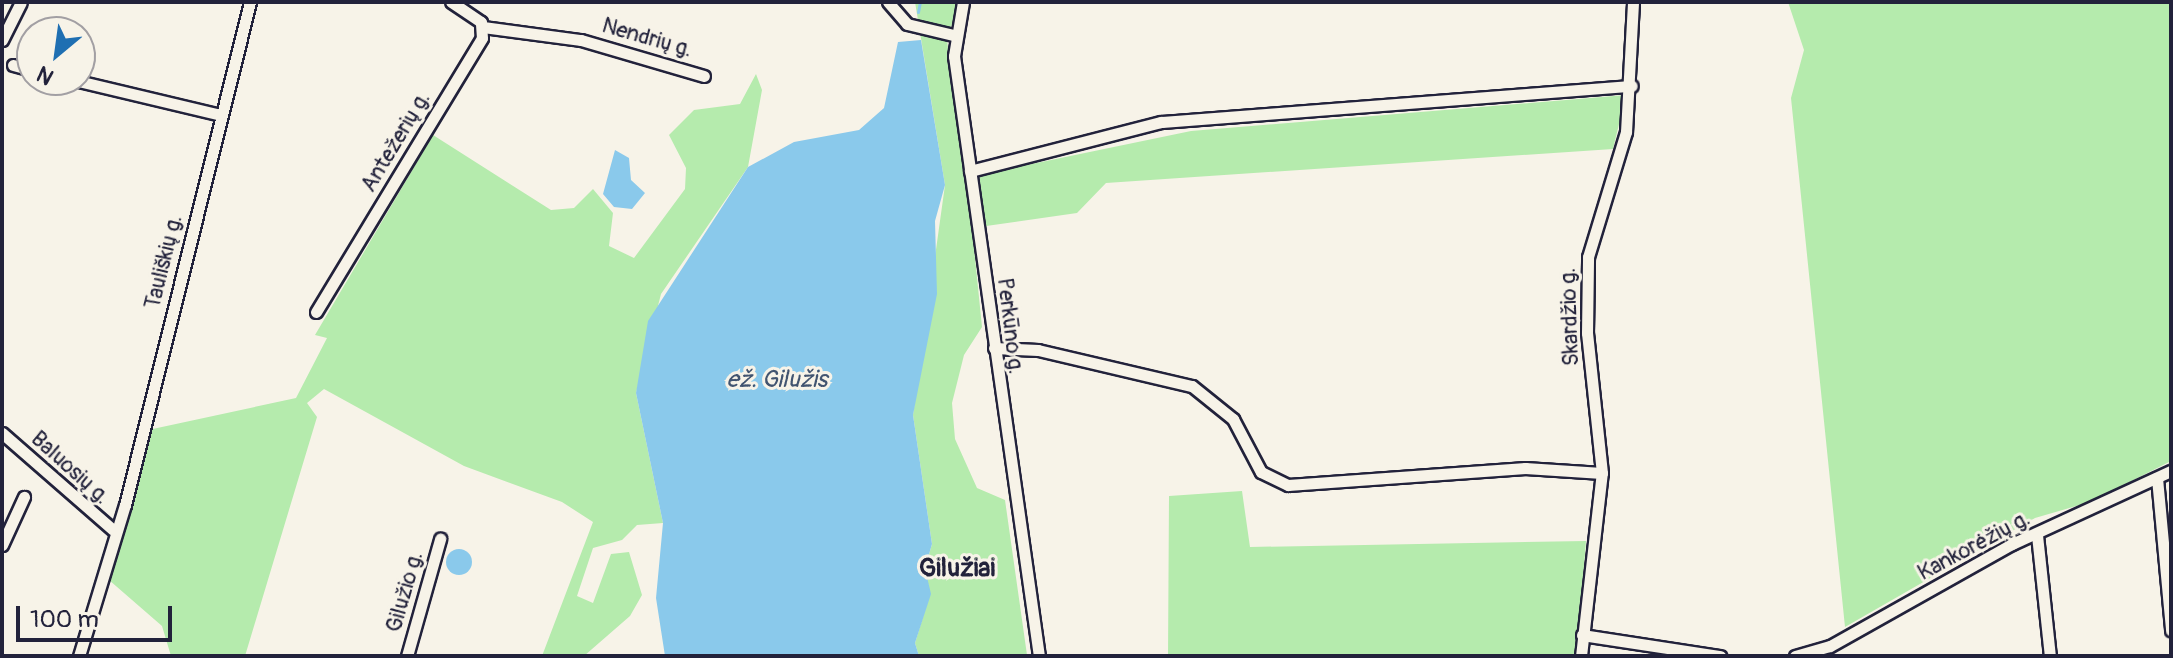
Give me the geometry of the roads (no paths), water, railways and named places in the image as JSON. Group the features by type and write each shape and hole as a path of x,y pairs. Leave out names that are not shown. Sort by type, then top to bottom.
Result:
{"street":[{"path":"2,40 21,2"},
{"name":"Tauliškių g.","path":"79,656 250,2"},
{"path":"451,2 483,27"},
{"path":"888,2 907,24 953,35"},
{"name":"Perkūno g.","path":"963,2 953,35 1039,656"},
{"name":"Skardžio g.","path":"1581,656 1602,473 1587,333 1588,257 1632,86 1633,2"},
{"name":"Nendrių g.","path":"483,27 581,40 704,76"},
{"name":"Antežerių g.","path":"316,312 483,27"},
{"path":"96,85 221,115"},
{"path":"970,171 1161,122 1632,86"},
{"path":"994,348 1038,350 1192,386 1233,419 1261,472 1288,485 1525,468 1602,473"},
{"name":"Baluosių g.","path":"2,433 113,530"},
{"name":"Kankorėžių g.","path":"1795,656 1830,646 2037,535 2171,471"},
{"path":"2157,478 2171,630"},
{"path":"2,545 24,497"},
{"path":"2037,535 2050,656"},
{"name":"Gilužio g.","path":"407,656 440,539"},
{"path":"1582,635 1720,656"}],"water":[{"name":"ež. Gilužis","path":"921,40 945,185 935,221 937,294 913,415 932,544 925,568 931,594 915,643 919,656 665,656 656,598 663,523 636,393 648,321 748,167 794,142 859,130 884,108 898,42"},
{"path":"615,150 629,158 631,180 645,193 632,209 614,207 603,194"},
{"path":"459,549 468,553 472,562 468,571 459,575 450,571 446,562 450,553"}],"waterway":[{"path":"918,12 920,2"}],"district":[{"name":"Gilužiai","path":"957,569"}]}
